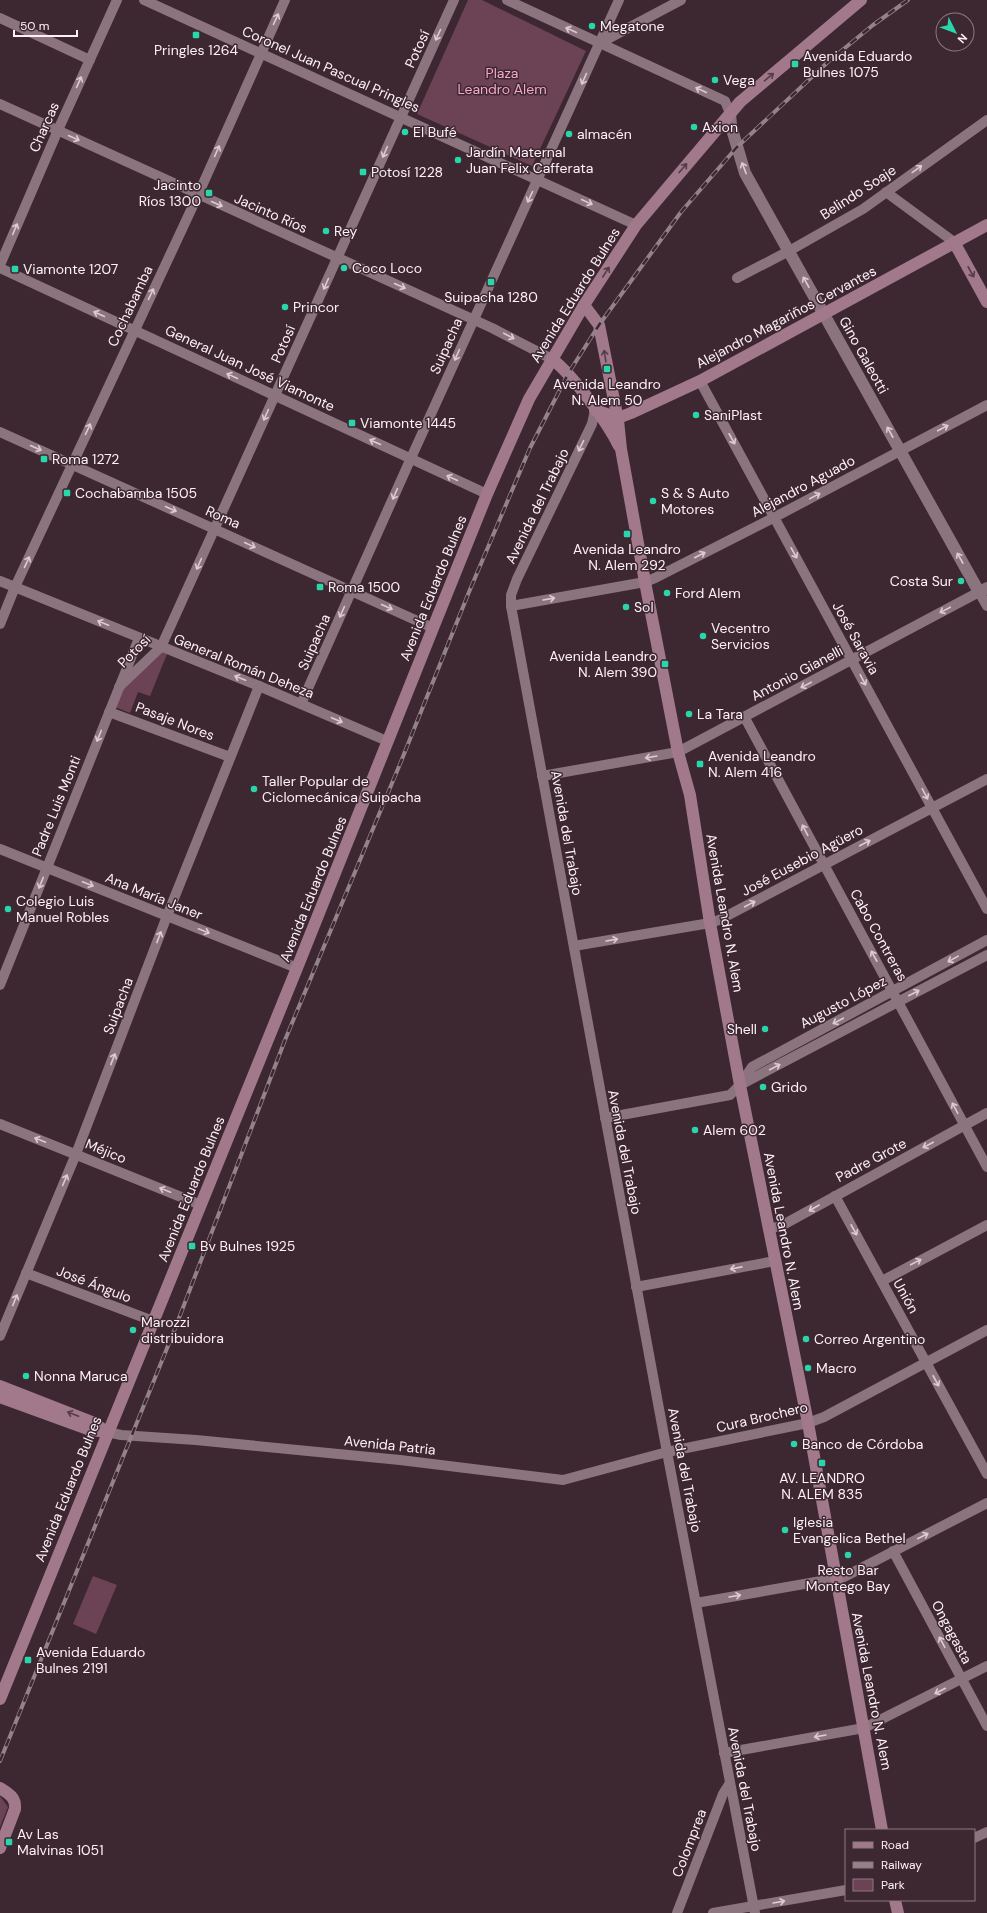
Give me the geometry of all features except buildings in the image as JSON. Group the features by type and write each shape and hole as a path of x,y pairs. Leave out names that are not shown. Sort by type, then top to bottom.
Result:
{"main road":[{"name":"Avenida Eduardo Bulnes","path":"0,1698 5,1674 153,1322 433,628 529,399 584,305 636,225 740,102 860,0"},
{"name":"Alejandro Magariños Cervantes","path":"618,418 700,380 987,225"},
{"path":"954,242 987,302"},
{"name":"Avenida Leandro N. Alem","path":"584,305 599,325 618,418 621,449 645,582 678,752 690,795 710,923 740,1085 808,1423 882,1829"},
{"name":"Avenida Leandro N. Alem","path":"552,359 565,371 612,432 621,449"},
{"path":"595,410 618,418"},
{"name":"Avenida Patria","path":"0,1386 92,1422 107,1432"},
{"name":"Avenida Patria","path":"0,1397 88,1430 107,1432"},
{"path":"0,1788 13,1797 15,1804 15,1809 0,1848"},
{"path":"895,1901 898,1913"}],"street":[{"name":"Charcas","path":"0,265 116,0"},
{"name":"Coronel Juan Pascual Pringles","path":"144,0 539,179 636,225"},
{"name":"Cochabamba","path":"0,624 15,587 71,464 198,195 260,53 285,0"},
{"name":"Potosí","path":"119,687 161,647 454,0"},
{"path":"507,0 725,101 730,113"},
{"name":"Suipacha","path":"301,704 473,319 539,179 619,0"},
{"path":"600,43 681,0"},
{"path":"0,18 90,60"},
{"name":"Jacinto Ríos","path":"0,104 473,319 552,359"},
{"name":"Gino Galeotti","path":"730,113 731,126 745,173 900,451 983,590 987,606"},
{"name":"Belindo Soaje","path":"737,278 789,251 862,209 987,120"},
{"path":"886,192 954,242"},
{"name":"General Juan José Viamonte","path":"0,268 488,494"},
{"name":"José Saravia","path":"700,380 987,909"},
{"name":"Alejandro Aguado","path":"511,606 645,582 775,518 987,405"},
{"name":"Avenida del Trabajo","path":"595,410 592,424 517,579 511,595 511,606 636,1287 754,1910"},
{"name":"Roma","path":"0,432 215,528 433,628"},
{"name":"General Román Deheza","path":"0,581 258,686 387,741"},
{"name":"Antonio Gianelli","path":"542,776 678,752 745,718 983,590"},
{"name":"Padre Luis Monti","path":"0,985 139,638"},
{"name":"Suipacha","path":"0,1336 76,1154 167,916 258,686"},
{"name":"Pasaje Nores","path":"109,712 230,757"},
{"name":"Cabo Contreras","path":"745,718 894,991 987,1167"},
{"name":"José Eusebio Agüero","path":"574,946 710,923 824,865 987,778"},
{"name":"Ana María Janer","path":"0,849 297,968"},
{"name":"Augusto López","path":"605,1118 730,1095 740,1085 752,1067 987,940"},
{"name":"Augusto López","path":"740,1085 987,955"},
{"name":"Padre Grote","path":"768,1228 781,1226 987,1114"},
{"name":"Méjico","path":"0,1124 201,1205"},
{"name":"Unión","path":"835,1196 987,1474"},
{"path":"882,1280 987,1224"},
{"path":"636,1287 775,1261"},
{"name":"José Ángulo","path":"26,1273 153,1322"},
{"name":"Cura Brochero","path":"667,1452 808,1423 824,1417 926,1361 987,1330"},
{"name":"Avenida Patria","path":"107,1432 121,1435 196,1440 400,1460 557,1480 569,1479 667,1452"},
{"path":"696,1603 844,1577 987,1502"},
{"name":"Ongagasta","path":"893,1551 987,1726"},
{"path":"724,1754 864,1728 987,1666"},
{"name":"Colomprea","path":"677,1913 723,1794 730,1783"},
{"path":"975,1838 987,1832"},
{"path":"713,1913 754,1910 845,1890"}],"green space":[{"name":"Plaza Leandro Alem","path":"468,0 482,0 586,51 532,166 417,114"},
{"path":"159,651 167,654 150,696 138,692 130,713 115,707 121,688"},
{"path":"93,1576 117,1585 96,1634 73,1624"},
{"path":"0,1796 8,1807 0,1827"}],"railway":[{"path":"0,1761 176,1326 285,1040 400,764 469,592 530,448 568,374 599,325 681,212 737,147 829,61 873,25 908,0"}],"place":[{"name":"Megatone","path":"592,26"},
{"name":"Pringles 1264","path":"196,35"},
{"name":"Avenida Eduardo Bulnes 1075","path":"795,64"},
{"name":"Vega","path":"715,80"},
{"name":"Axion","path":"694,127"},
{"name":"El Bufé","path":"405,132"},
{"name":"almacén","path":"569,134"},
{"name":"Jardín Maternal Juan Felix Cafferata","path":"458,160"},
{"name":"Potosí 1228","path":"363,172"},
{"name":"Jacinto Ríos 1300","path":"209,193"},
{"name":"Rey","path":"326,231"},
{"name":"Coco Loco","path":"344,268"},
{"name":"Viamonte 1207","path":"15,269"},
{"name":"Suipacha 1280","path":"491,282"},
{"name":"Princor","path":"285,307"},
{"name":"Avenida Leandro N. Alem 50","path":"607,369"},
{"name":"SaniPlast","path":"696,415"},
{"name":"Viamonte 1445","path":"352,423"},
{"name":"Roma 1272","path":"44,459"},
{"name":"Cochabamba 1505","path":"67,493"},
{"name":"S & S Auto Motores","path":"653,501"},
{"name":"Avenida Leandro N. Alem 292","path":"627,534"},
{"name":"Costa Sur","path":"961,581"},
{"name":"Roma 1500","path":"320,587"},
{"name":"Ford Alem","path":"667,593"},
{"name":"Sol","path":"626,607"},
{"name":"Vecentro Servicios","path":"703,636"},
{"name":"Avenida Leandro N. Alem 390","path":"665,664"},
{"name":"La Tara","path":"689,714"},
{"name":"Avenida Leandro N. Alem 416","path":"700,764"},
{"name":"Taller Popular de Ciclomecánica Suipacha","path":"254,789"},
{"name":"Colegio Luis Manuel Robles","path":"8,909"},
{"name":"Shell","path":"765,1029"},
{"name":"Grido","path":"763,1087"},
{"name":"Alem 602","path":"695,1130"},
{"name":"Bv Bulnes 1925","path":"192,1246"},
{"name":"Marozzi distribuidora","path":"133,1330"},
{"name":"Correo Argentino","path":"806,1339"},
{"name":"Macro","path":"808,1368"},
{"name":"Nonna Maruca","path":"26,1376"},
{"name":"Banco de Córdoba","path":"794,1444"},
{"name":"AV. LEANDRO N. ALEM 835","path":"822,1463"},
{"name":"Iglesia Evangelica Bethel","path":"785,1530"},
{"name":"Resto Bar Montego Bay","path":"848,1555"},
{"name":"Avenida Eduardo Bulnes 2191","path":"28,1660"},
{"name":"Av Las Malvinas 1051","path":"9,1842"}]}
